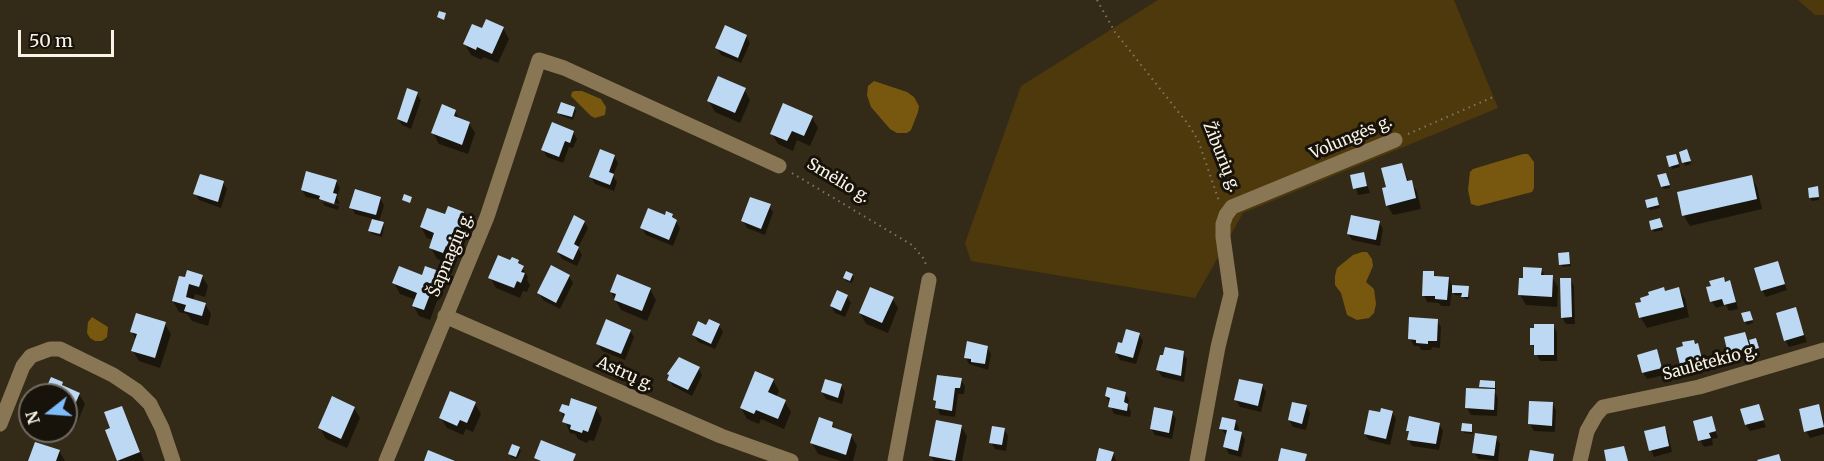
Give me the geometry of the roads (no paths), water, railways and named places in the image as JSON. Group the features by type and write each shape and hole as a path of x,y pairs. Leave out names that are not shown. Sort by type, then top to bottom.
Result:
{"street":[{"name":"Smėlio g.","path":"540,60 564,68 779,166"},
{"name":"Šapnagių g.","path":"386,461 487,216 540,60"},
{"name":"Volungės g.","path":"1226,215 1232,207 1395,140"},
{"name":"Žiburių g.","path":"1197,461 1218,347 1231,294 1223,237 1226,215"},
{"path":"895,461 929,280"},
{"name":"Astrų g.","path":"445,316 720,436 791,461"},
{"path":"0,424 23,366 31,356 50,348 60,349 113,375 137,391 150,404 162,428 173,461"},
{"name":"Saulėtekio g.","path":"1580,461 1587,431 1596,415 1604,407 1699,387 1824,350"}]}
